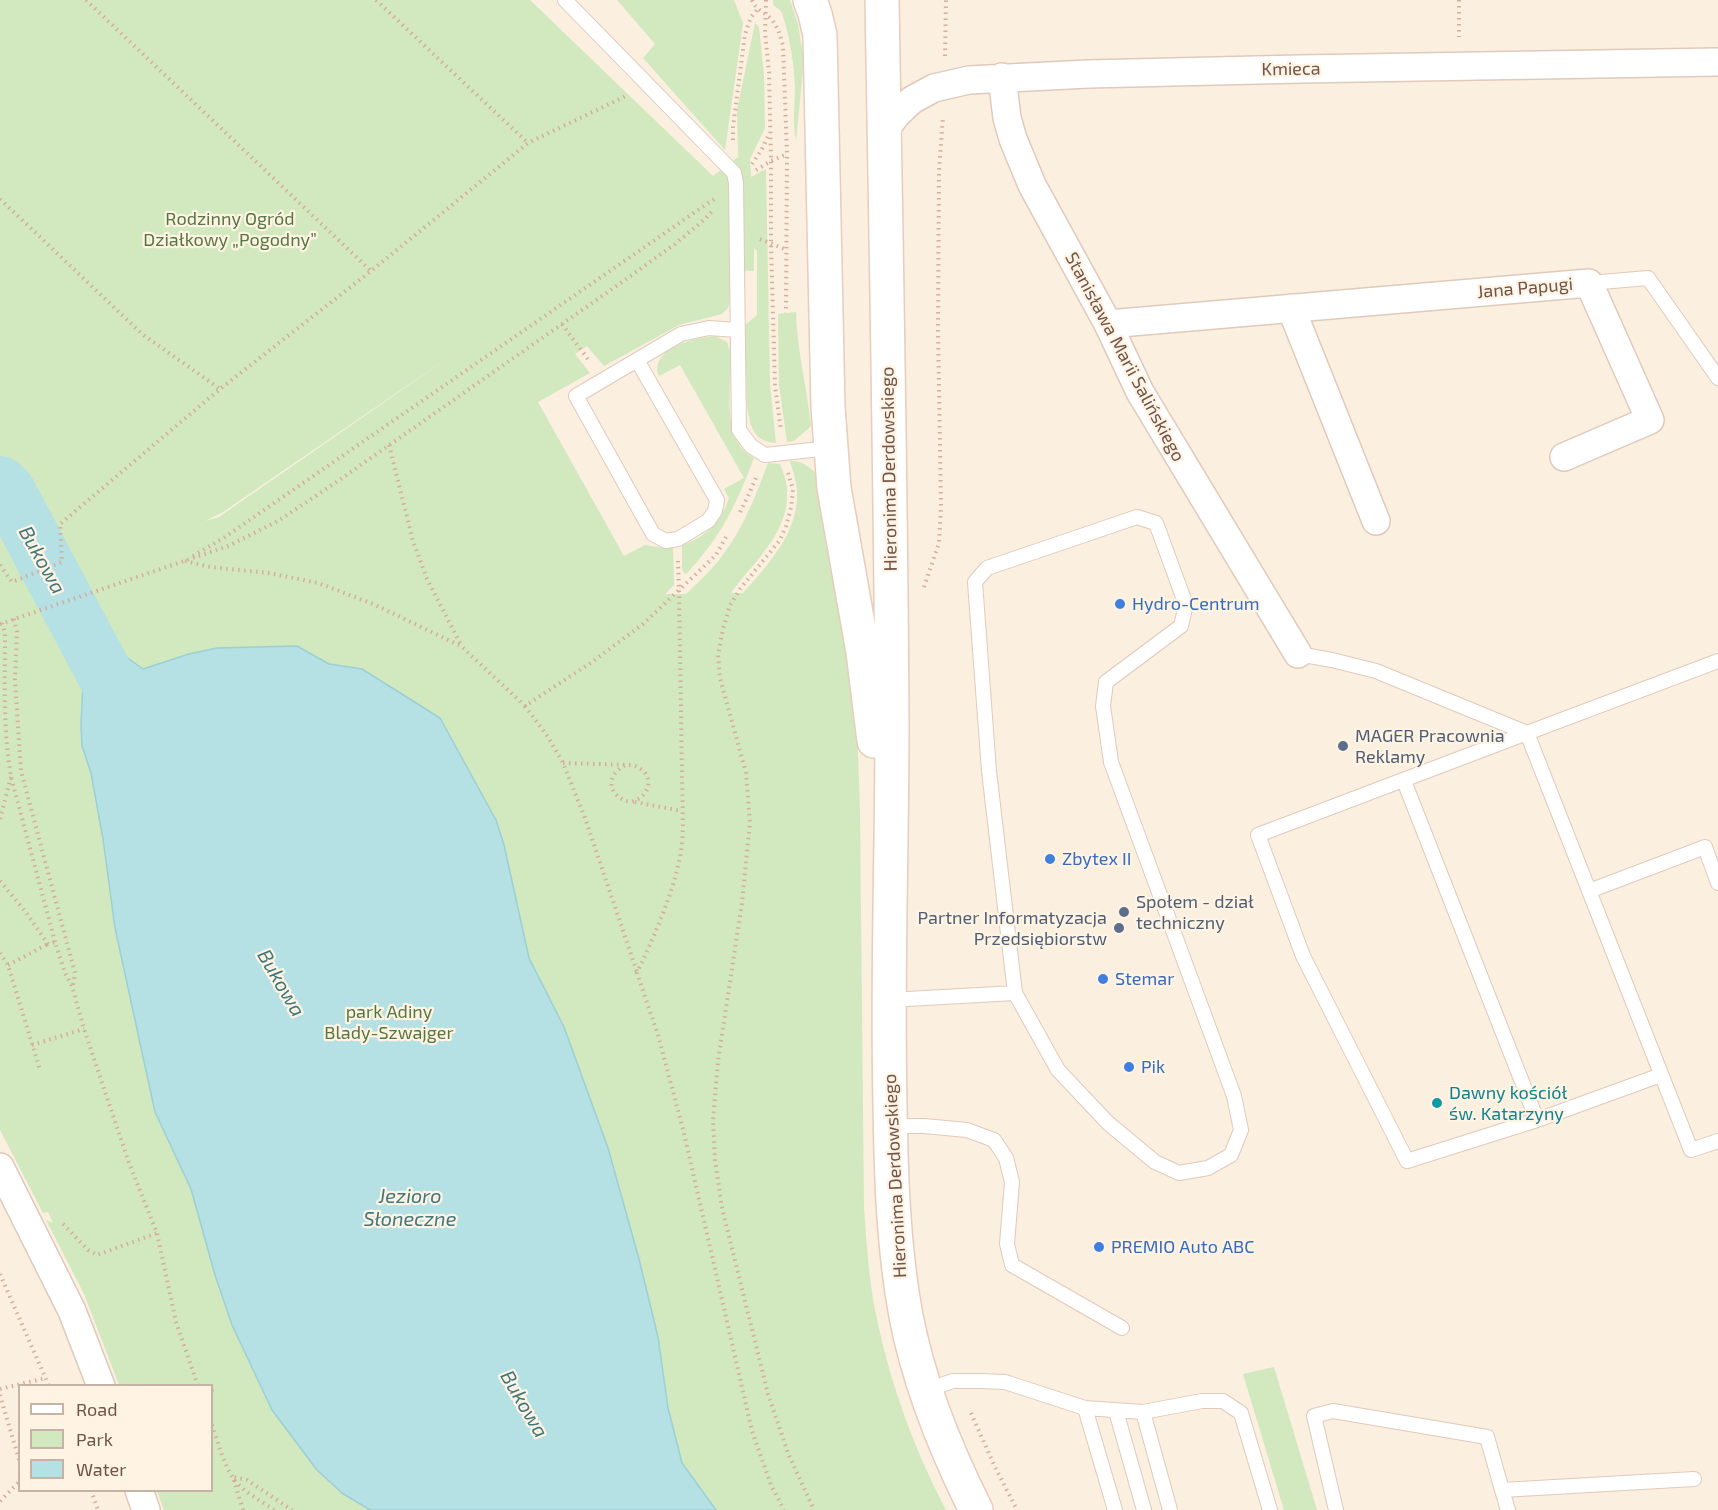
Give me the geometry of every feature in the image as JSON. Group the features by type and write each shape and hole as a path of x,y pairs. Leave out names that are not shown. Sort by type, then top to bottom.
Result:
{"main road":[{"name":"Hieronima Derdowskiego","path":"810,0 820,35 830,448 834,488 868,693 885,856 889,938"},
{"name":"Hieronima Derdowskiego","path":"882,0 892,653 890,1126 896,1242 901,1285 915,1352 926,1390 941,1436 976,1510"}],"street":[{"name":"Kmieca","path":"883,133 896,115 912,100 927,91 945,84 1002,77 1312,68 1718,62"},
{"name":"Stanisława Marii Salińskiego","path":"1002,77 1007,118 1032,185 1108,324 1140,392 1298,654"},
{"name":"Jana Papugi","path":"1108,324 1589,283 1650,420 1564,457"},
{"path":"1291,308 1376,520"},
{"path":"0,1167 72,1311 100,1384"},
{"path":"139,1492 146,1510"}],"lane":[{"path":"565,0 735,178 739,430 751,446 765,454 830,448"},
{"path":"1589,283 1648,278 1718,378"},
{"path":"638,360 717,501 715,512 708,521 678,539 666,541 653,534 576,396 681,334 709,328 737,330"},
{"path":"1137,516 1156,523 1186,605 1181,626 1106,682 1103,706 1111,762 1234,1096 1241,1130 1231,1155 1208,1168 1179,1173 1155,1162 1108,1123 1058,1070 1015,993 989,771 975,582 987,568 1137,516"},
{"path":"1298,654 1376,671 1527,733 1691,1150 1718,1141"},
{"path":"1661,1075 1536,1120 1407,1161 1303,956 1258,835 1718,661"},
{"path":"1404,781 1536,1120"},
{"path":"1589,891 1705,847 1718,883"},
{"path":"889,1000 1015,993"},
{"path":"890,1126 967,1130 994,1140 1006,1158 1012,1182 1007,1244 1012,1265 1122,1328"},
{"path":"926,1390 953,1381 1005,1382 1085,1408 1143,1412 1202,1401 1223,1401 1241,1413 1270,1510"},
{"path":"1085,1408 1115,1510"},
{"path":"1116,1410 1144,1510"},
{"path":"1336,1510 1314,1416 1333,1411 1487,1437 1508,1510"},
{"path":"1143,1412 1170,1510"},
{"path":"1502,1490 1694,1479"}],"path":[{"path":"86,0 371,271"},
{"path":"376,0 528,143"},
{"path":"752,0 758,10 772,20 779,30 783,46 788,154 786,313"},
{"path":"766,0 765,32 771,132 775,386 783,453 793,489 791,508 780,540 740,589 730,605 718,655 720,678 746,773 750,822 742,903 718,1061 713,1120 715,1160 722,1208 768,1394 788,1453 814,1510"},
{"path":"922,596 939,543 941,507 938,327 939,183 942,121 946,100 946,0"},
{"path":"1459,0 1459,47"},
{"path":"197,1384 176,1322 156,1233 129,1163 72,986 65,973 55,942 11,777 6,737 5,633 1,624 228,546 278,521 675,244 705,219 735,178 733,127 745,34 751,17 758,10"},
{"path":"0,565 12,582 62,562 60,524 220,389 371,271 528,143 648,85"},
{"path":"184,561 225,537 546,314 692,216 735,178 762,149 771,132"},
{"path":"771,161 788,154"},
{"path":"0,199 142,334 220,389"},
{"path":"562,324 604,380"},
{"path":"389,445 413,541 427,579 461,646"},
{"path":"738,515 765,454"},
{"path":"525,706 592,662 643,624 716,555 727,535"},
{"path":"184,561 210,567 269,573 318,583 373,604 461,646 525,706 548,737 563,763 592,839 658,1035 683,1129 752,1431 771,1485 784,1510"},
{"path":"637,973 654,936 681,854 679,590"},
{"path":"14,619 17,632 15,680 21,771 75,973 72,986"},
{"path":"563,763 638,766 643,770 648,786 642,797 631,802"},
{"path":"626,765 615,772 612,777 612,789 619,798 682,811"},
{"path":"0,819 11,777"},
{"path":"0,881 48,944"},
{"path":"8,965 55,942"},
{"path":"0,953 8,965 40,1070"},
{"path":"8,984 14,983"},
{"path":"32,1045 84,1029"},
{"path":"103,1253 156,1233"},
{"path":"0,1274 48,1384"},
{"path":"21,1384 46,1378"},
{"path":"958,1381 994,1465 1017,1510"},
{"path":"0,1389 18,1385"},
{"path":"0,1395 18,1456"},
{"path":"213,1428 222,1455 233,1477 243,1510"},
{"path":"233,1477 245,1490 274,1510"},
{"path":"233,1477 247,1480 292,1510"},
{"path":"0,1501 18,1483"},
{"path":"91,1492 98,1510"}],"green space":[{"name":"park Adiny Blady-Szwajger","path":"0,0 530,0 713,176 738,157 737,110 755,23 759,27 764,75 765,128 750,159 751,177 766,169 770,385 776,443 768,442 757,436 751,425 747,405 745,325 757,315 757,251 754,248 754,271 730,270 730,301 728,308 722,314 679,325 604,366 587,346 575,354 590,373 538,402 624,556 645,545 664,548 673,546 674,585 665,594 686,594 714,566 730,546 743,523 768,463 780,464 787,491 782,521 768,546 731,593 743,593 780,547 792,522 797,493 790,461 801,463 816,473 848,655 857,723 864,1209 870,1281 897,1396 924,1465 946,1510 164,1510 157,1492 213,1492 213,1384 119,1384 84,1294 46,1220 53,1223 48,1212 43,1213 0,1130","holes":["468,344 219,517 205,521 223,512"]},
{"path":"617,0 734,0 743,23 725,150 643,58 655,44"},
{"path":"773,0 790,0 798,25 804,60 796,141 795,88 791,50 782,13 773,5"},
{"path":"796,312 798,341 811,426 794,441 787,442 779,385 778,314"},
{"path":"715,336 727,342 730,351 730,410 736,438 743,449 754,458 727,519 710,545 685,574 682,569 682,545 691,542 712,528 726,507 729,498 724,489 744,478 680,365 659,376 658,366 661,358 676,346 696,339"},
{"path":"1274,1367 1317,1510 1284,1510 1243,1374"}],"water":[{"name":"Jezioro Słoneczne","path":"91,628 104,646 143,669 189,654 217,648 297,646 329,664 362,669 440,718 496,820 504,845 529,958 564,1027 608,1148 658,1337 668,1408 682,1463 716,1510 370,1510 342,1493 317,1470 272,1410 232,1325 215,1275 191,1189 155,1112 115,928 91,773 82,746 83,683 91,667 79,635"}],"waterway":[{"name":"Bukowa","path":"0,484 8,492 118,699"}],"place":[{"name":"Hydro-Centrum","path":"1120,604"},
{"name":"MAGER Pracownia Reklamy","path":"1343,746"},
{"name":"Zbytex II","path":"1050,859"},
{"name":"Społem - dział techniczny","path":"1124,912"},
{"name":"Partner Informatyzacja Przedsiębiorstw","path":"1119,928"},
{"name":"Stemar","path":"1103,979"},
{"name":"Pik","path":"1129,1067"},
{"name":"Dawny kościół św. Katarzyny","path":"1437,1103"},
{"name":"PREMIO Auto ABC","path":"1099,1247"}],"park label":[{"name":"Rodzinny Ogród Działkowy „Pogodny”","path":"230,229"}]}
